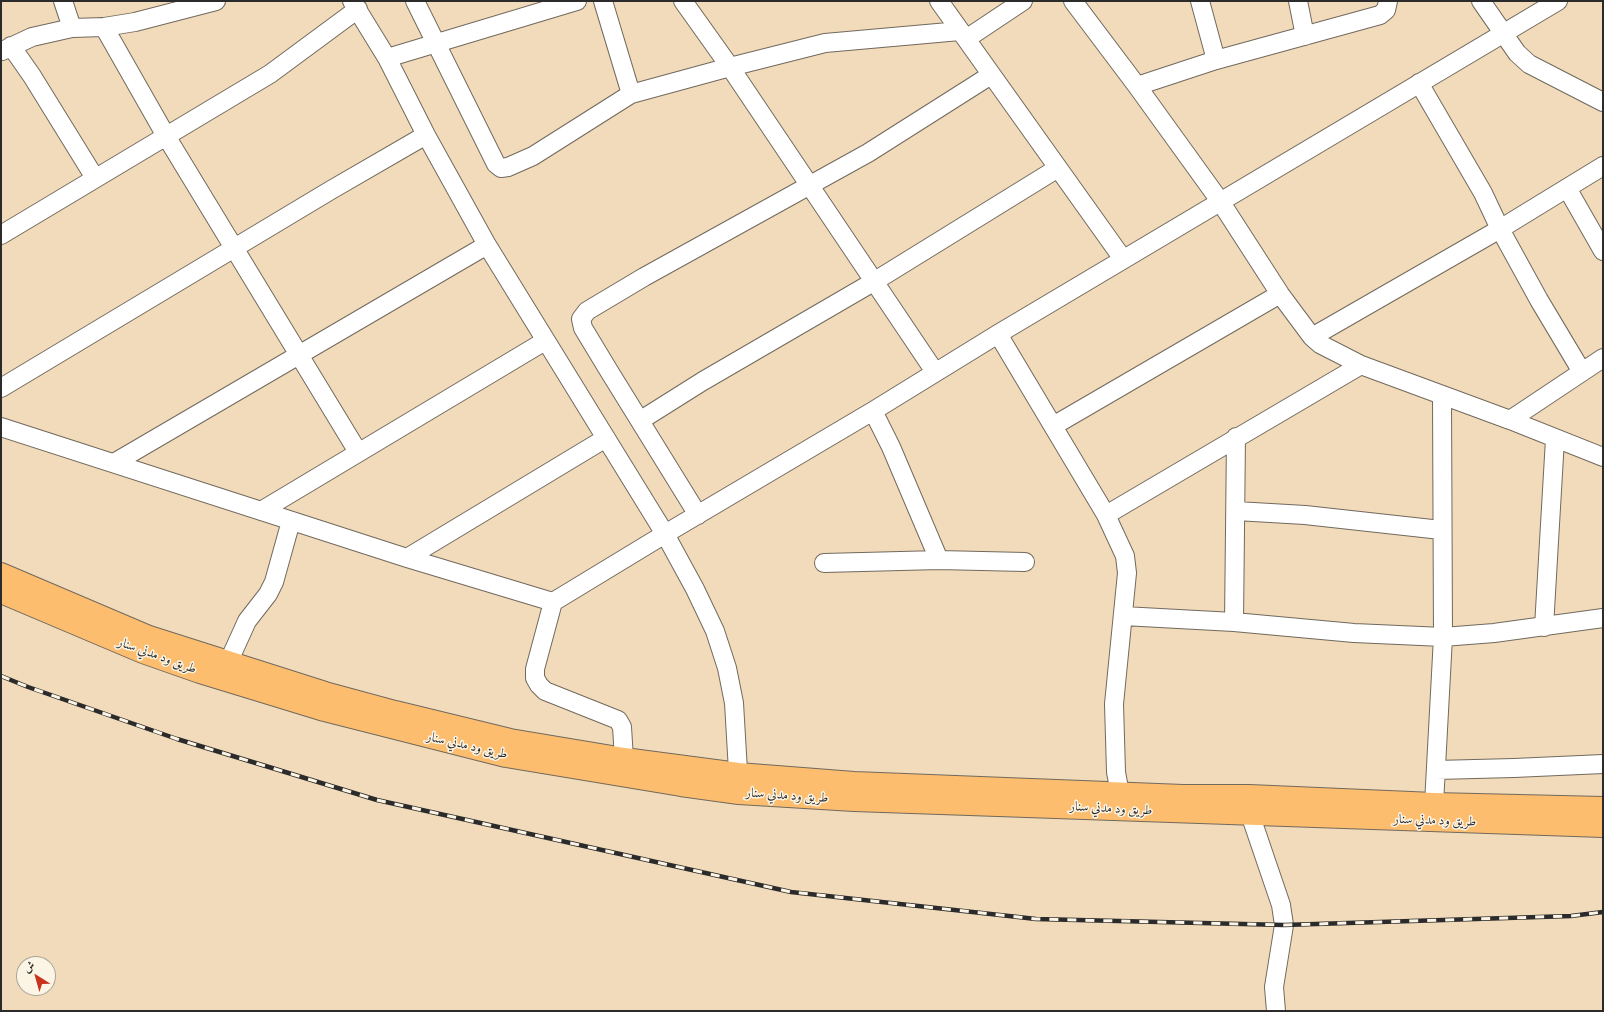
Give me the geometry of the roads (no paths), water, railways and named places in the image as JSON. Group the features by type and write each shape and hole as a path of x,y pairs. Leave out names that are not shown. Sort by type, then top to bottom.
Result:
{"highway":[{"name":"طريق ود مدني سنار","path":"1,574 149,637 326,693 510,740 624,759 739,784"},
{"name":"طريق ود مدني سنار","path":"1,592 143,652 200,672 321,709 506,756 681,785 854,783 1121,801 1183,796 1250,805 1603,826"},
{"name":"طريق ود مدني سنار","path":"1250,805 1434,804 1603,808"}],"street":[{"path":"64,1 72,28"},
{"path":"95,178 56,113 6,48 32,37 72,28 104,27 169,14 216,1"},
{"path":"415,1 496,164 501,168 508,167 533,156 631,94 730,67 825,44 963,35 1023,1"},
{"path":"386,58 577,1"},
{"path":"603,1 631,94"},
{"path":"683,1 730,67 935,372"},
{"path":"939,1 1123,259"},
{"path":"1073,1 1137,86 1220,201 1280,294 1312,337 1320,344 1361,365 1510,420 1603,457"},
{"path":"1200,1 1216,60"},
{"path":"1298,1 1305,36"},
{"path":"1137,86 1216,60 1380,14 1386,10 1388,1"},
{"path":"1481,1 1517,53 1529,64 1603,102"},
{"path":"624,759 622,727 618,720 546,691 539,685 535,678 535,669 553,602 873,411 1123,259 1558,1"},
{"path":"1,235 270,74 355,5 386,58 426,135 487,245 665,534 695,589 715,631 734,703 739,784"},
{"path":"104,27 166,136 358,452"},
{"path":"698,515 641,420 583,328 581,318 587,311 644,277 810,187 868,153 991,75"},
{"path":"1419,83 1483,193 1500,229 1539,300 1582,372"},
{"path":"1,388 426,135"},
{"path":"1312,337 1500,229 1603,166"},
{"path":"641,420 703,381 875,281 1058,168"},
{"path":"1567,188 1603,251"},
{"path":"114,463 487,245"},
{"path":"1053,426 1280,294"},
{"path":"998,334 1106,515 1126,556 1127,573 1114,704 1116,772 1121,801"},
{"path":"260,511 545,341"},
{"path":"1510,420 1603,358"},
{"path":"1106,515 1236,437 1361,365"},
{"path":"1434,804 1443,637 1441,530 1442,396"},
{"path":"873,411 891,447 939,560"},
{"path":"1,427 407,558 553,602"},
{"path":"1234,622 1236,437"},
{"path":"407,558 606,438"},
{"path":"1544,627 1555,439"},
{"path":"1236,512 1305,515 1441,530"},
{"path":"228,662 247,621 268,594 274,582 291,521"},
{"path":"824,563 939,560 1025,562"},
{"path":"1123,616 1234,622 1354,633 1443,637 1544,627 1603,618"},
{"path":"1436,770 1603,764"},
{"path":"1250,805 1281,904 1284,925 1274,987 1276,1011"}],"railway":[{"path":"1,676 28,687 177,739 377,800 791,892 1036,919 1284,925 1571,916 1603,912"}]}
